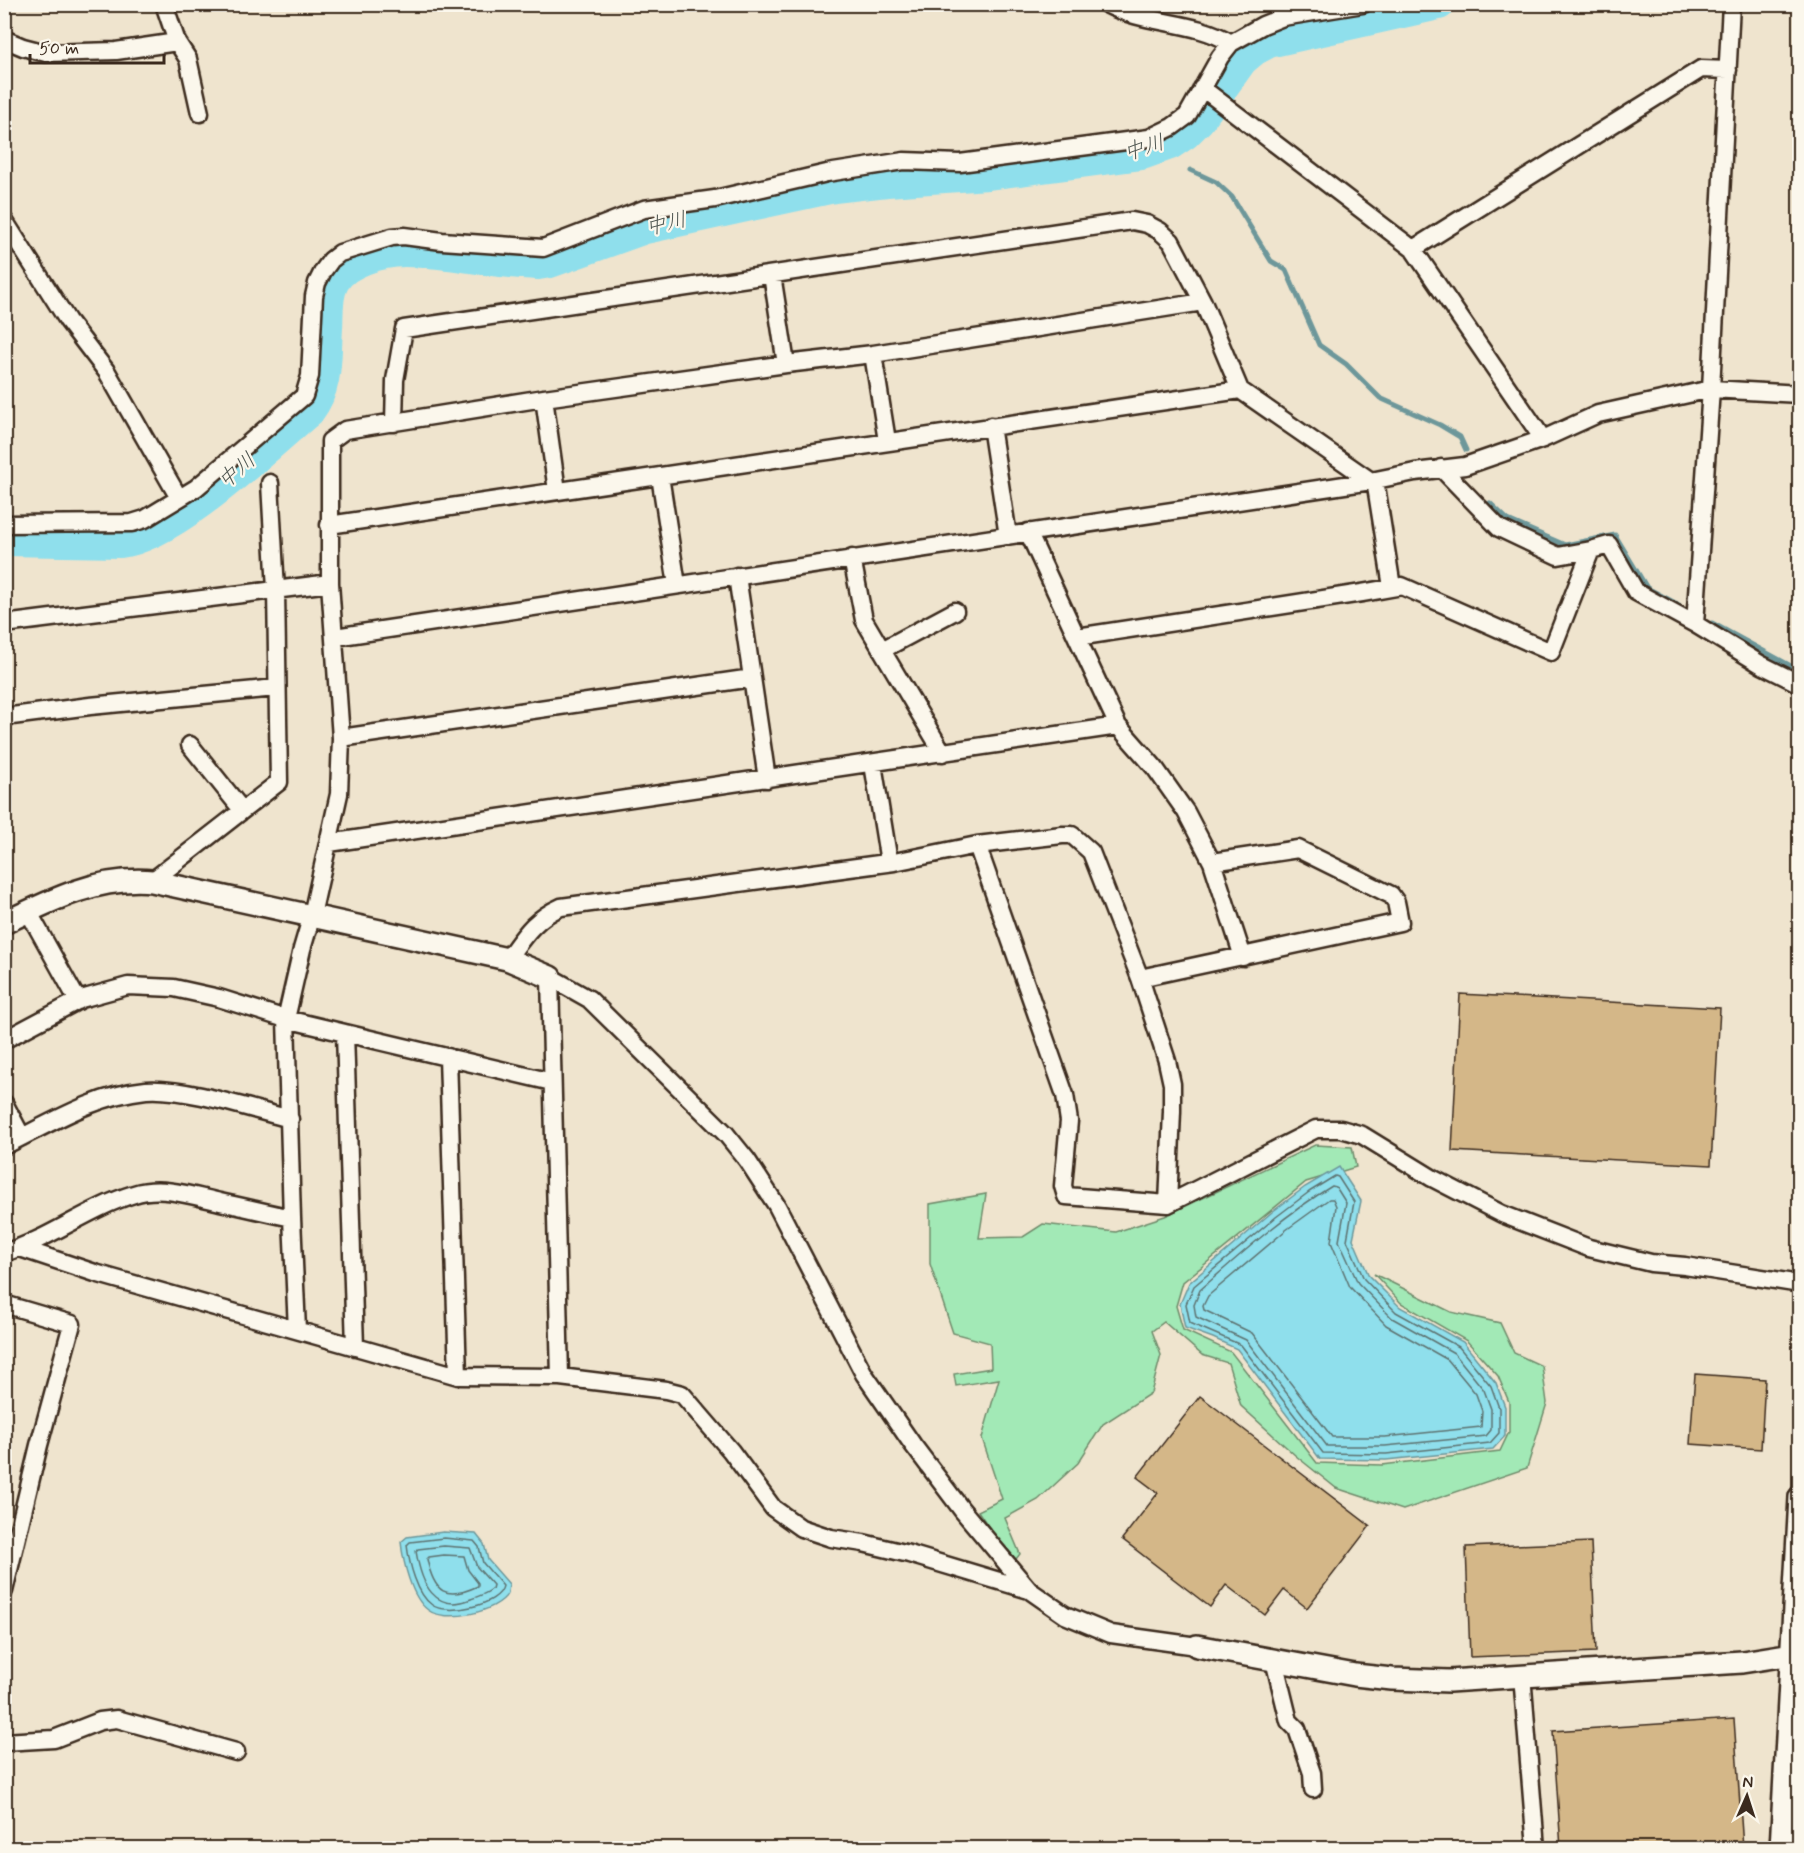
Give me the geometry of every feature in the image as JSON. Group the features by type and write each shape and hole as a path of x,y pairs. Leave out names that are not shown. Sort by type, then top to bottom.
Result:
{"street":[{"path":"164,4 177,42 188,59 200,113"},
{"path":"1106,4 1136,16 1216,34 1231,43"},
{"path":"4,524 132,523 145,519 196,489 304,396 310,376 314,296 317,283 331,260 356,246 404,236 543,248 644,209 715,199 827,172 904,161 960,163 1149,138 1187,116 1220,57 1231,43 1283,17 1363,4"},
{"path":"1695,624 1712,389 1731,4"},
{"path":"4,39 23,48 46,53 116,51 177,42"},
{"path":"1413,249 1701,69 1728,70"},
{"path":"1202,88 1413,249 1543,439"},
{"path":"4,220 68,321 107,372 179,498"},
{"path":"393,423 395,380 404,329 1132,221 1147,224 1160,231 1171,242 1203,302 1240,390 1373,481 1392,588"},
{"path":"772,275 786,364"},
{"path":"297,1330 286,1019 339,794 341,738 330,583 330,441 345,430 786,364 873,354 1203,302"},
{"path":"873,354 887,441"},
{"path":"335,637 1465,466 1543,439 1598,414 1712,389 1800,394"},
{"path":"329,525 1240,390"},
{"path":"544,399 557,491"},
{"path":"990,426 1008,536"},
{"path":"1441,468 1499,528 1558,556 1609,545 1636,592 1695,624 1762,665 1800,684"},
{"path":"660,476 677,585"},
{"path":"152,881 279,782 276,590 270,483"},
{"path":"1028,532 1118,726 1155,768 1181,805 1212,861 1243,957"},
{"path":"1077,637 1402,586 1551,652 1591,550"},
{"path":"852,558 864,620 944,753"},
{"path":"736,576 767,779"},
{"path":"4,624 330,583"},
{"path":"882,650 955,611"},
{"path":"341,738 752,678"},
{"path":"4,717 90,706 276,688"},
{"path":"329,843 1118,726"},
{"path":"190,745 242,810"},
{"path":"873,764 890,862"},
{"path":"507,959 529,929 544,915 561,907 890,862 977,845 1072,835 1091,852 1140,978 1167,1061 1172,1084 1168,1204"},
{"path":"977,845 1065,1095 1069,1121 1064,1186 1066,1196 1168,1204 1316,1129 1341,1129 1362,1135 1432,1178 1502,1214 1589,1248 1651,1263 1800,1284"},
{"path":"1140,978 1400,922 1396,902 1391,895 1298,849 1212,861"},
{"path":"4,922 82,888 134,879 152,881 507,959 549,977 589,999 726,1134 747,1160 777,1206 864,1374 962,1510 1029,1590 1065,1615 1111,1634 1197,1646 1355,1675 1449,1681 1742,1662 1796,1653"},
{"path":"28,911 78,1001"},
{"path":"549,977 560,1377"},
{"path":"4,1040 78,1001 128,986 174,988 286,1019 552,1082"},
{"path":"345,1033 355,1347"},
{"path":"448,1057 458,1376"},
{"path":"4,1146 84,1106 118,1095 146,1090 202,1097 290,1119"},
{"path":"4,1103 22,1137"},
{"path":"12,1250 100,1207 136,1193 156,1190 292,1218"},
{"path":"12,1250 458,1376 560,1377 682,1394 731,1451 773,1508 801,1528 831,1538 863,1542 909,1554 1029,1590"},
{"path":"4,1304 72,1324 39,1445 4,1591"},
{"path":"1781,1848 1796,1653 1800,1497"},
{"path":"1274,1660 1289,1721 1297,1730 1312,1773 1313,1789"},
{"path":"1522,1675 1536,1848"},
{"path":"4,1742 54,1739 100,1721 117,1719 236,1752"}],"green space":[{"path":"1315,1145 1352,1147 1356,1167 1306,1182 1183,1282 1176,1306 1183,1330 1231,1352 1317,1463 1382,1465 1500,1451 1509,1432 1509,1402 1498,1376 1467,1341 1401,1303 1374,1274 1451,1312 1500,1323 1514,1353 1542,1366 1547,1403 1527,1468 1403,1510 1336,1488 1296,1456 1241,1406 1228,1363 1202,1355 1164,1322 1152,1331 1161,1355 1151,1393 1103,1424 1078,1463 1038,1500 1005,1518 1020,1554 1013,1563 978,1511 1002,1499 982,1438 999,1379 956,1386 954,1374 991,1368 990,1343 953,1333 930,1264 930,1204 986,1194 979,1238 1023,1237 1043,1224 1116,1232 1165,1216"}],"water":[{"path":"1339,1167 1361,1201 1353,1239 1369,1276 1400,1307 1463,1342 1496,1383 1505,1407 1505,1436 1493,1449 1386,1460 1320,1459 1237,1349 1185,1328 1180,1304 1189,1283 1272,1212 1305,1187"},
{"path":"443,1532 476,1534 484,1544 488,1560 509,1584 508,1593 502,1600 482,1611 458,1616 436,1614 422,1604 409,1579 401,1542 407,1537"}],"building":[{"path":"1460,994 1720,1008 1711,1165 1452,1151"},
{"path":"1695,1374 1765,1379 1761,1449 1690,1444"},
{"path":"1200,1396 1370,1526 1307,1608 1284,1590 1265,1615 1226,1585 1210,1607 1122,1539 1158,1493 1137,1477"},
{"path":"1591,1542 1596,1652 1470,1657 1466,1547"},
{"path":"1734,1719 1743,1848 1561,1848 1553,1731"}],"waterway":[{"name":"中川","path":"4,540 121,542 143,536 167,524 219,488 309,411 315,402 323,382 329,293 338,275 354,263 364,259 375,255 405,251 538,264 550,262 645,228 834,187 988,174 1142,154 1170,144 1185,134 1199,120 1242,60 1269,42 1439,4"},
{"path":"1190,170 1216,182 1232,197 1271,261 1286,270 1319,345 1346,364 1380,398 1440,425 1460,437 1466,450"},
{"path":"1490,503 1508,520 1565,545 1615,535 1647,588 1679,605"},
{"path":"1712,623 1800,671"}]}
